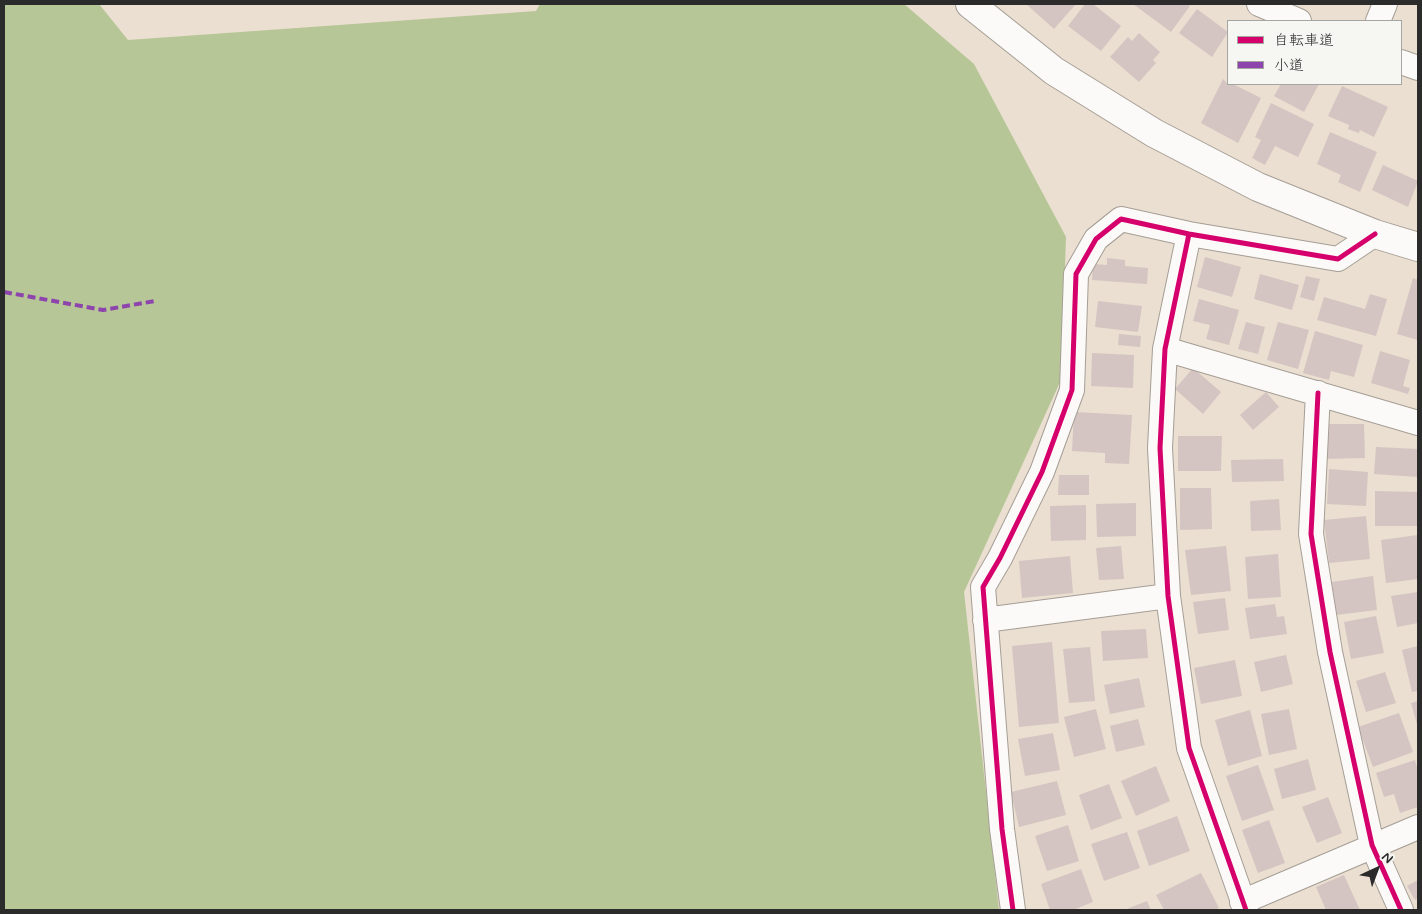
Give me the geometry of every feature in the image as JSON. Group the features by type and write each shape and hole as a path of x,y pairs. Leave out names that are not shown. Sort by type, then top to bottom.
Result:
{"street":[{"path":"970,4 1054,71 1154,133 1258,187 1375,234 1418,247"},
{"path":"1259,4 1297,20"},
{"path":"1378,20 1385,4"},
{"path":"1402,62 1418,68"},
{"path":"1013,910 1002,829 983,587 1000,558 1042,472 1072,390 1076,274 1096,239 1121,219 1189,234 1338,259 1375,234"},
{"path":"1189,234 1165,349 1160,448 1168,596 1189,748 1244,906 1372,845 1418,827"},
{"path":"1165,349 1418,423"},
{"path":"1318,393 1311,534 1330,652 1372,845 1401,910"},
{"path":"985,620 1168,596"}],"green space":[{"path":"4,4 99,4 128,40 536,11 540,4 904,4 974,64 1066,237 1061,380 964,592 999,910 4,910"}],"building":[{"path":"1026,4 1076,4 1054,29"},
{"path":"1085,4 1093,4 1121,26 1101,51 1068,26"},
{"path":"1133,4 1188,4 1190,6 1171,32"},
{"path":"1197,9 1227,31 1212,57 1179,33"},
{"path":"1139,33 1160,52 1153,60 1156,63 1139,82 1110,57 1128,37 1132,41"},
{"path":"1223,79 1227,85 1235,85 1261,98 1238,143 1201,123"},
{"path":"1280,85 1318,85 1304,112 1274,96"},
{"path":"1342,86 1388,107 1374,137 1360,130 1359,133 1348,129 1349,125 1328,116"},
{"path":"1271,103 1314,124 1298,157 1275,146 1265,165 1252,158 1261,140 1255,137"},
{"path":"1330,132 1377,152 1360,192 1338,182 1341,175 1317,164"},
{"path":"1383,165 1418,181 1408,207 1372,190"},
{"path":"1205,257 1241,267 1232,297 1197,287"},
{"path":"1107,258 1125,260 1125,266 1148,268 1147,284 1092,280 1093,264 1107,265"},
{"path":"1260,274 1299,285 1292,310 1254,299"},
{"path":"1306,276 1320,279 1314,301 1300,297"},
{"path":"1413,278 1418,280 1418,340 1397,334"},
{"path":"1370,294 1387,299 1376,336 1317,320 1324,297 1365,309"},
{"path":"1199,299 1239,310 1229,345 1206,339 1210,325 1193,321"},
{"path":"1098,301 1142,306 1138,332 1095,327"},
{"path":"1246,322 1265,327 1258,354 1238,349"},
{"path":"1278,322 1309,330 1298,369 1267,360"},
{"path":"1315,331 1363,345 1354,377 1331,371 1329,380 1303,373"},
{"path":"1119,334 1141,336 1140,347 1118,345"},
{"path":"1380,351 1410,360 1403,386 1410,388 1408,394 1371,383"},
{"path":"1092,353 1134,355 1133,388 1091,386"},
{"path":"1193,368 1221,392 1203,414 1175,389"},
{"path":"1266,392 1279,407 1253,430 1240,415"},
{"path":"1074,412 1132,415 1129,464 1105,463 1105,453 1072,451"},
{"path":"1323,424 1364,424 1365,458 1324,459"},
{"path":"1178,436 1222,436 1221,471 1178,471"},
{"path":"1376,447 1418,449 1418,477 1374,474"},
{"path":"1283,459 1284,481 1232,482 1231,460"},
{"path":"1329,469 1368,472 1366,506 1327,504"},
{"path":"1059,475 1089,475 1089,495 1058,495"},
{"path":"1180,488 1211,488 1212,529 1180,530"},
{"path":"1375,491 1417,492 1417,526 1375,526"},
{"path":"1279,499 1281,530 1251,531 1250,501"},
{"path":"1136,503 1136,536 1097,537 1096,504"},
{"path":"1086,505 1086,540 1051,541 1050,506"},
{"path":"1366,516 1370,559 1329,563 1324,520"},
{"path":"1418,535 1418,579 1386,583 1381,540"},
{"path":"1121,546 1124,579 1099,580 1096,548"},
{"path":"1226,546 1231,591 1191,595 1185,550"},
{"path":"1278,554 1281,597 1248,599 1245,557"},
{"path":"1070,556 1073,593 1022,598 1019,561"},
{"path":"1373,576 1377,610 1336,615 1332,582"},
{"path":"1418,592 1418,623 1397,627 1391,596"},
{"path":"1225,598 1229,630 1198,634 1193,602"},
{"path":"1275,604 1277,617 1284,616 1287,634 1250,639 1245,608"},
{"path":"1376,616 1384,653 1351,659 1344,622"},
{"path":"1146,629 1148,658 1103,661 1101,631"},
{"path":"1052,642 1059,723 1019,727 1012,646"},
{"path":"1418,646 1418,691 1412,692 1402,650"},
{"path":"1090,647 1095,701 1069,703 1063,649"},
{"path":"1286,655 1293,684 1261,692 1254,662"},
{"path":"1235,660 1242,696 1201,704 1194,668"},
{"path":"1385,672 1396,703 1366,712 1356,681"},
{"path":"1139,678 1145,707 1110,714 1104,685"},
{"path":"1418,701 1418,728 1411,703"},
{"path":"1096,709 1106,749 1074,757 1064,717"},
{"path":"1289,709 1297,749 1269,755 1261,714"},
{"path":"1250,710 1262,756 1228,766 1215,720"},
{"path":"1399,713 1413,752 1373,767 1358,727"},
{"path":"1138,719 1145,745 1116,752 1110,726"},
{"path":"1053,733 1060,770 1025,776 1018,739"},
{"path":"1308,759 1316,790 1282,799 1274,769"},
{"path":"1415,760 1418,771 1418,807 1400,813 1394,794 1384,797 1376,773"},
{"path":"1258,765 1274,810 1242,821 1226,776"},
{"path":"1156,766 1170,801 1136,816 1121,781"},
{"path":"1057,781 1066,815 1019,827 1011,792"},
{"path":"1109,784 1122,818 1091,830 1079,795"},
{"path":"1328,797 1342,833 1317,843 1302,807"},
{"path":"1177,816 1190,851 1149,866 1137,831"},
{"path":"1269,820 1285,863 1258,873 1242,830"},
{"path":"1068,825 1079,861 1047,871 1035,836"},
{"path":"1127,832 1140,868 1104,881 1091,844"},
{"path":"1081,869 1093,902 1073,910 1050,910 1041,884"},
{"path":"1201,873 1219,908 1214,910 1164,910 1156,895"},
{"path":"1344,875 1360,910 1326,910 1316,887"},
{"path":"1418,880 1418,898 1415,900 1407,886"},
{"path":"1147,901 1151,910 1124,910"}],"marked path":[{"path":"4,292 103,310 155,301"}],"cycle path":[{"path":"1013,910 1002,829 983,587 1000,558 1042,472 1072,390 1076,274 1096,239 1121,219 1189,234 1338,259 1375,234"},
{"path":"1189,234 1165,349 1160,448 1168,596 1189,748 1246,910"},
{"path":"1318,393 1311,534 1330,652 1372,845 1401,910"}]}
